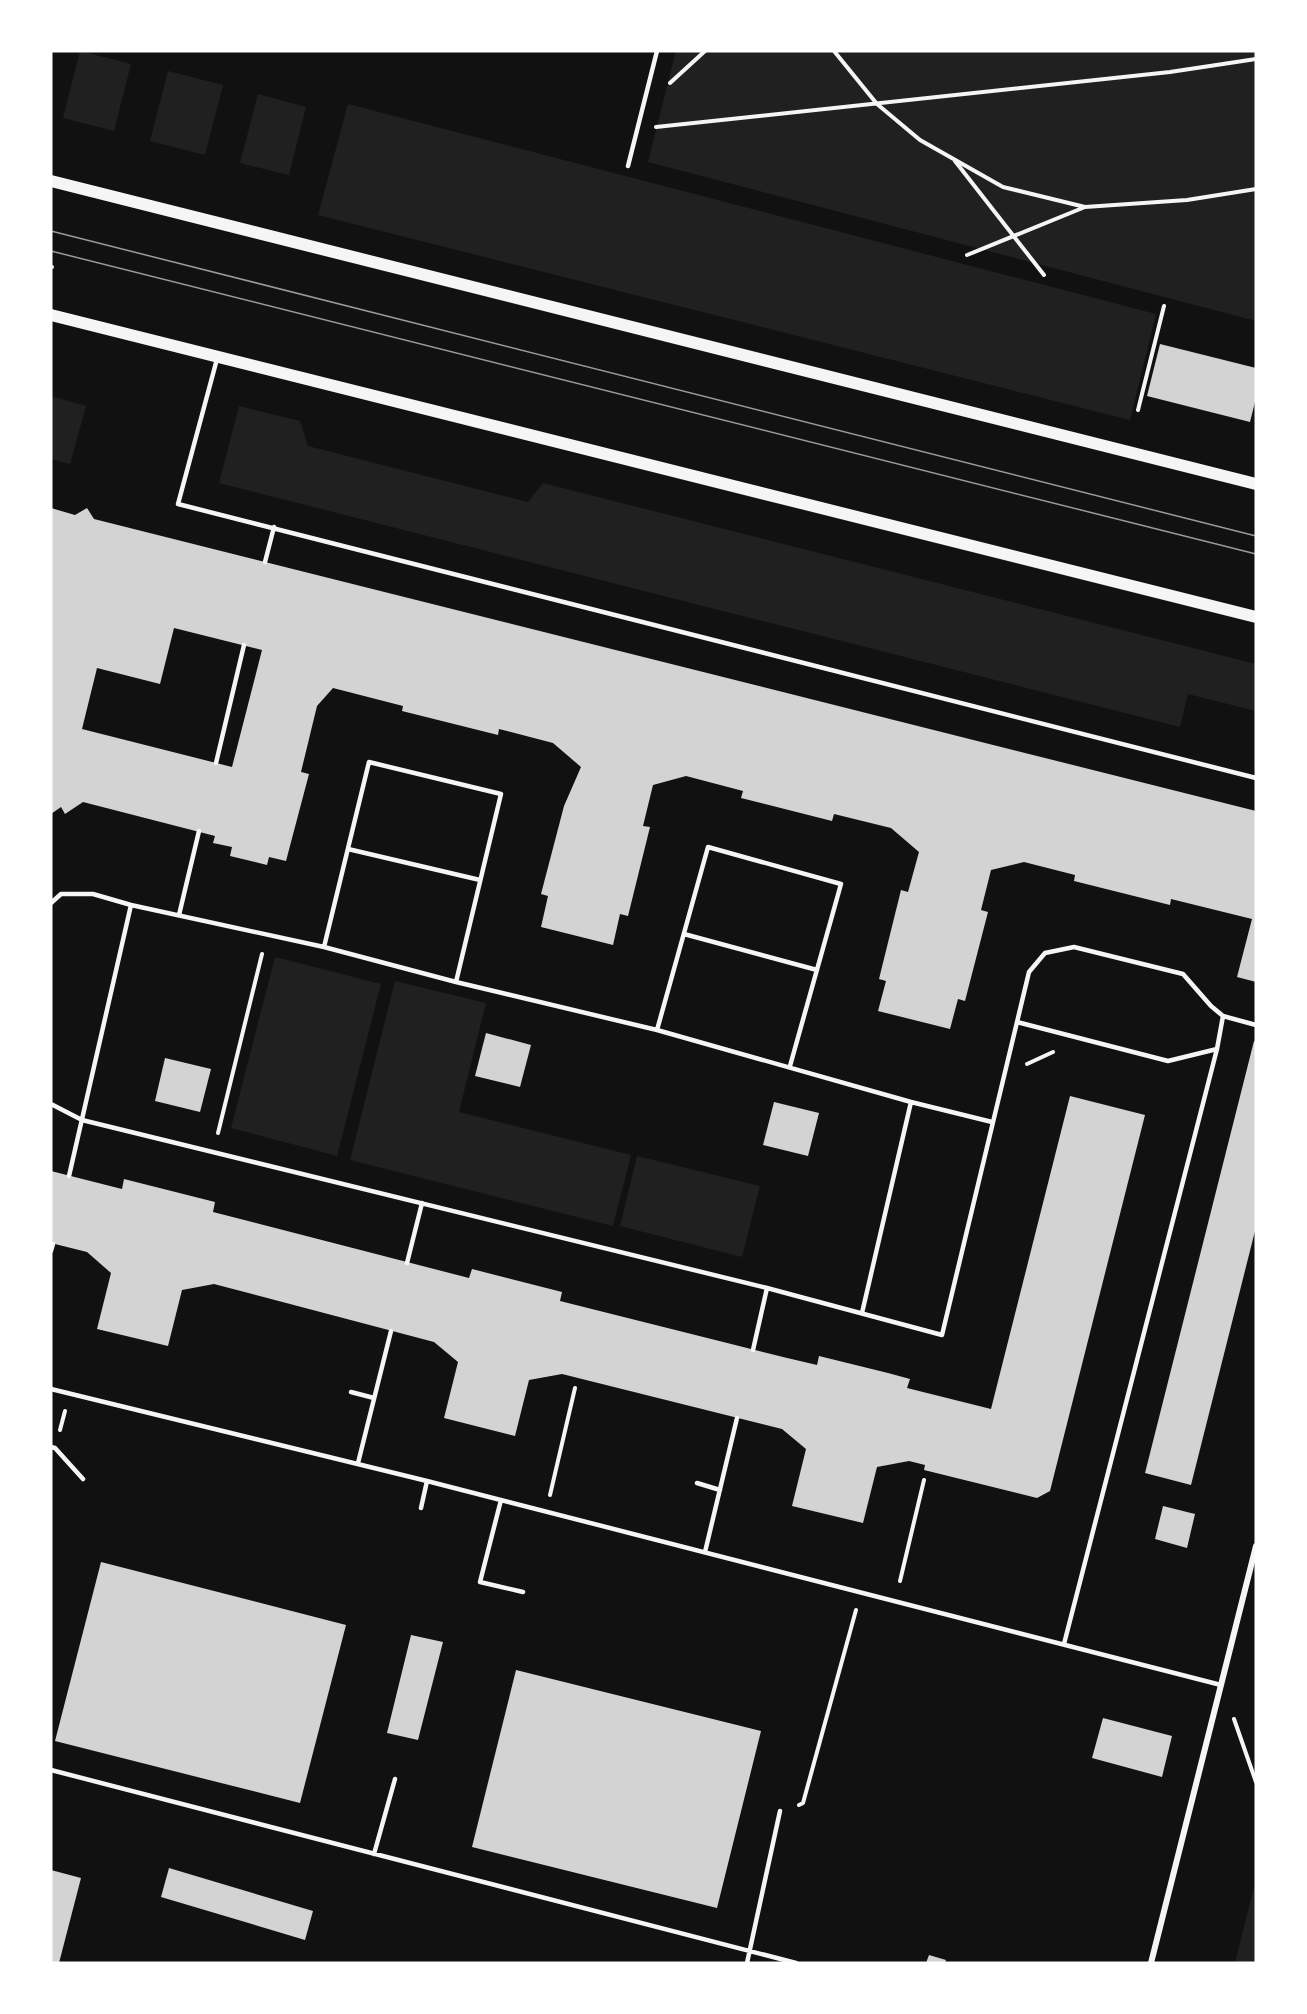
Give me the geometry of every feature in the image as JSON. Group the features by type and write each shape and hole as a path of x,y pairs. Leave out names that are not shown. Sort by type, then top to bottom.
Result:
{"main road":[{"path":"51,181 1256,484"},
{"path":"51,315 1256,617"}],"street":[{"path":"1151,1963 1256,1546"}],"lane":[{"path":"628,166 657,51"},
{"path":"218,357 178,504 1256,778"},
{"path":"265,562 274,527"},
{"path":"216,763 244,645"},
{"path":"324,947 369,762 501,794 456,982"},
{"path":"179,915 199,831"},
{"path":"657,1030 708,847 841,884 790,1066"},
{"path":"348,849 480,880"},
{"path":"51,903 61,894 93,894 131,905 324,947 456,982 657,1030 911,1102 992,1122"},
{"path":"69,1176 131,905"},
{"path":"684,934 817,970"},
{"path":"51,1104 82,1120 767,1288 942,1335 1029,972 1045,953 1074,947 1183,974 1223,1016 1256,1025"},
{"path":"1064,1644 1217,1049 1223,1016"},
{"path":"1017,1022 1168,1060 1217,1049"},
{"path":"862,1313 911,1102"},
{"path":"407,1263 422,1203"},
{"path":"51,1251 53,1244"},
{"path":"753,1350 767,1288"},
{"path":"358,1463 390,1331"},
{"path":"51,1389 358,1463 1221,1685"},
{"path":"351,1392 374,1398"},
{"path":"705,1552 737,1418"},
{"path":"53,1448 82,1479"},
{"path":"421,1508 428,1481"},
{"path":"697,1483 720,1490"},
{"path":"501,1500 480,1582 523,1592"},
{"path":"51,1770 796,1963"},
{"path":"374,1854 395,1779"},
{"path":"747,1963 780,1811"}],"path":[{"path":"643,109 705,51"},
{"path":"834,51 877,104 920,140 1003,187 1085,207 1187,200 1256,189"},
{"path":"638,129 1170,72 1256,59"},
{"path":"953,158 1044,275"},
{"path":"967,255 1085,207"},
{"path":"1138,410 1164,306"},
{"path":"214,1152 267,935"},
{"path":"1021,1067 1057,1050"},
{"path":"550,1495 575,1388"},
{"path":"53,1448 69,1394"},
{"path":"899,1582 924,1480"},
{"path":"780,1811 803,1803 860,1592"},
{"path":"1221,1685 1256,1782"}],"shaded area":[{"path":"80,51 131,64 114,131 63,118"},
{"path":"676,51 1256,51 1256,321 648,162"},
{"path":"168,71 223,85 205,155 150,141"},
{"path":"258,94 306,107 289,175 240,163"},
{"path":"348,104 1156,314 1130,420 318,215"},
{"path":"51,396 86,406 70,464 51,459"},
{"path":"239,406 300,421 308,446 528,502 543,483 1256,664 1256,711 1188,694 1180,727 219,483"},
{"path":"275,957 381,984 337,1156 231,1128"},
{"path":"395,981 486,1003 459,1112 631,1155 613,1226 350,1160"},
{"path":"637,1156 760,1186 742,1257 620,1226"},
{"path":"1256,1879 1256,1963 1235,1963"}],"building":[{"path":"1160,344 1256,368 1256,398 1250,422 1147,396"},
{"path":"51,508 75,515 87,508 94,519 1256,811 1256,982 1237,977 1252,919 1171,899 1170,905 1074,881 1075,875 1024,862 991,870 981,910 988,912 965,1001 958,999 950,1029 878,1011 886,981 879,979 901,890 908,892 919,852 891,828 834,814 832,821 741,798 743,791 686,776 653,785 643,826 650,827 628,916 620,914 613,945 541,927 548,896 541,894 564,806 581,767 553,743 499,729 498,735 402,711 403,706 333,688 317,706 301,772 309,774 286,861 269,857 267,865 230,856 232,847 213,843 215,836 83,802 65,814 61,807 51,814","holes":["174,628 262,650 232,767 82,729 97,668 160,684"]},
{"path":"486,1033 531,1045 520,1087 475,1076"},
{"path":"1254,1041 1256,1042 1256,1227 1191,1485 1145,1473"},
{"path":"165,1058 211,1069 200,1112 155,1101"},
{"path":"1070,1096 1145,1115 1050,1491 1037,1498 924,1470 925,1465 909,1461 877,1467 863,1523 792,1506 806,1449 782,1429 562,1374 529,1380 515,1436 444,1418 458,1362 434,1342 214,1284 182,1290 168,1346 97,1329 111,1273 87,1252 51,1243 51,1171 122,1189 124,1179 215,1202 213,1212 469,1278 472,1269 562,1292 560,1301 783,1357 817,1365 819,1356 888,1373 910,1379 907,1388 991,1409"},
{"path":"774,1102 819,1113 808,1156 763,1145"},
{"path":"1163,1506 1195,1514 1187,1548 1155,1539"},
{"path":"101,1562 346,1625 300,1803 55,1741"},
{"path":"411,1635 443,1642 418,1740 387,1733"},
{"path":"516,1670 761,1731 717,1908 472,1847"},
{"path":"1103,1718 1172,1736 1162,1777 1092,1758"},
{"path":"169,1868 313,1911 305,1940 161,1897"},
{"path":"51,1870 81,1878 59,1963 51,1963"},
{"path":"929,1955 946,1960 945,1963 926,1963"}],"tram line":[{"path":"51,231 1256,536"},
{"path":"51,251 1256,554"}]}
